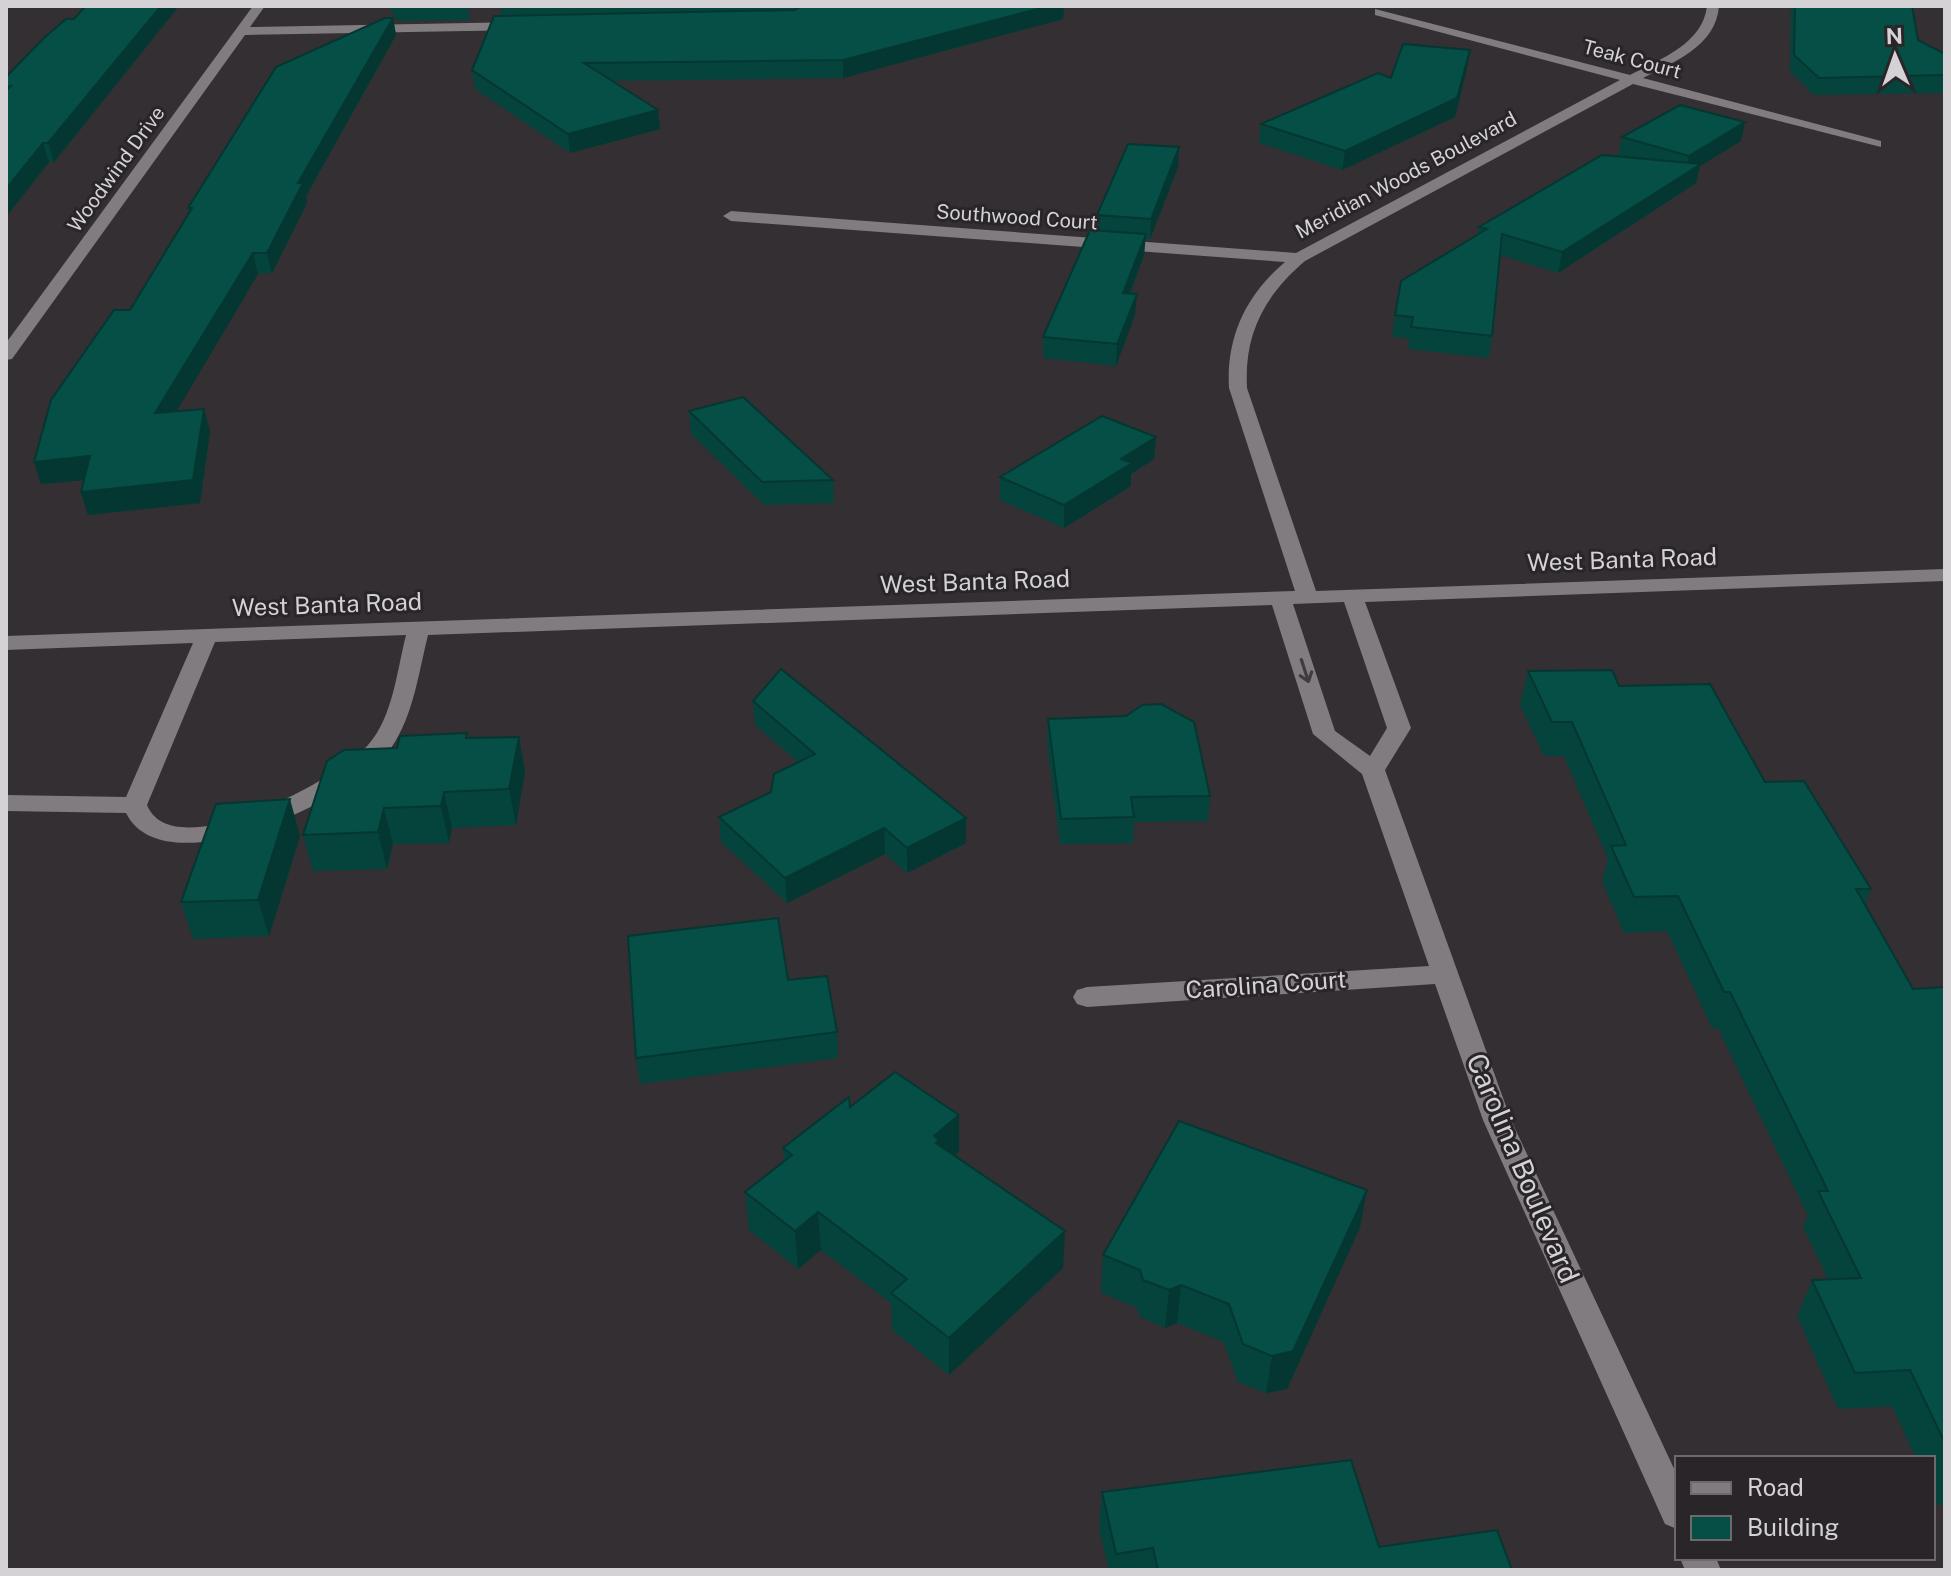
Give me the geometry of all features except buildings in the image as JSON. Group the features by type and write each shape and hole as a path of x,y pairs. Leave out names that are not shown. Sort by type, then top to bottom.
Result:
{"street":[{"name":"Woodwind Drive","path":"6,355 259,6"},
{"name":"Meridian Woods Boulevard","path":"1307,596 1243,408 1236,377 1242,330 1255,304 1299,258 1680,53 1702,35 1711,22 1713,6"},
{"name":"Teak Court","path":"1379,12 1876,144"},
{"path":"241,31 542,25"},
{"name":"Southwood Court","path":"731,216 1299,258"},
{"name":"West Banta Road","path":"6,643 1945,575"},
{"path":"1280,597 1325,734 1373,770 1399,728 1352,595"},
{"path":"135,805 144,822 174,835 221,832 280,814 337,782 376,751 394,720 419,628"},
{"path":"135,805 207,636"},
{"name":"Carolina Boulevard","path":"1373,770 1497,1120 1675,1509"},
{"path":"6,803 135,805"},
{"name":"Carolina Court","path":"1087,997 1446,974"}]}
